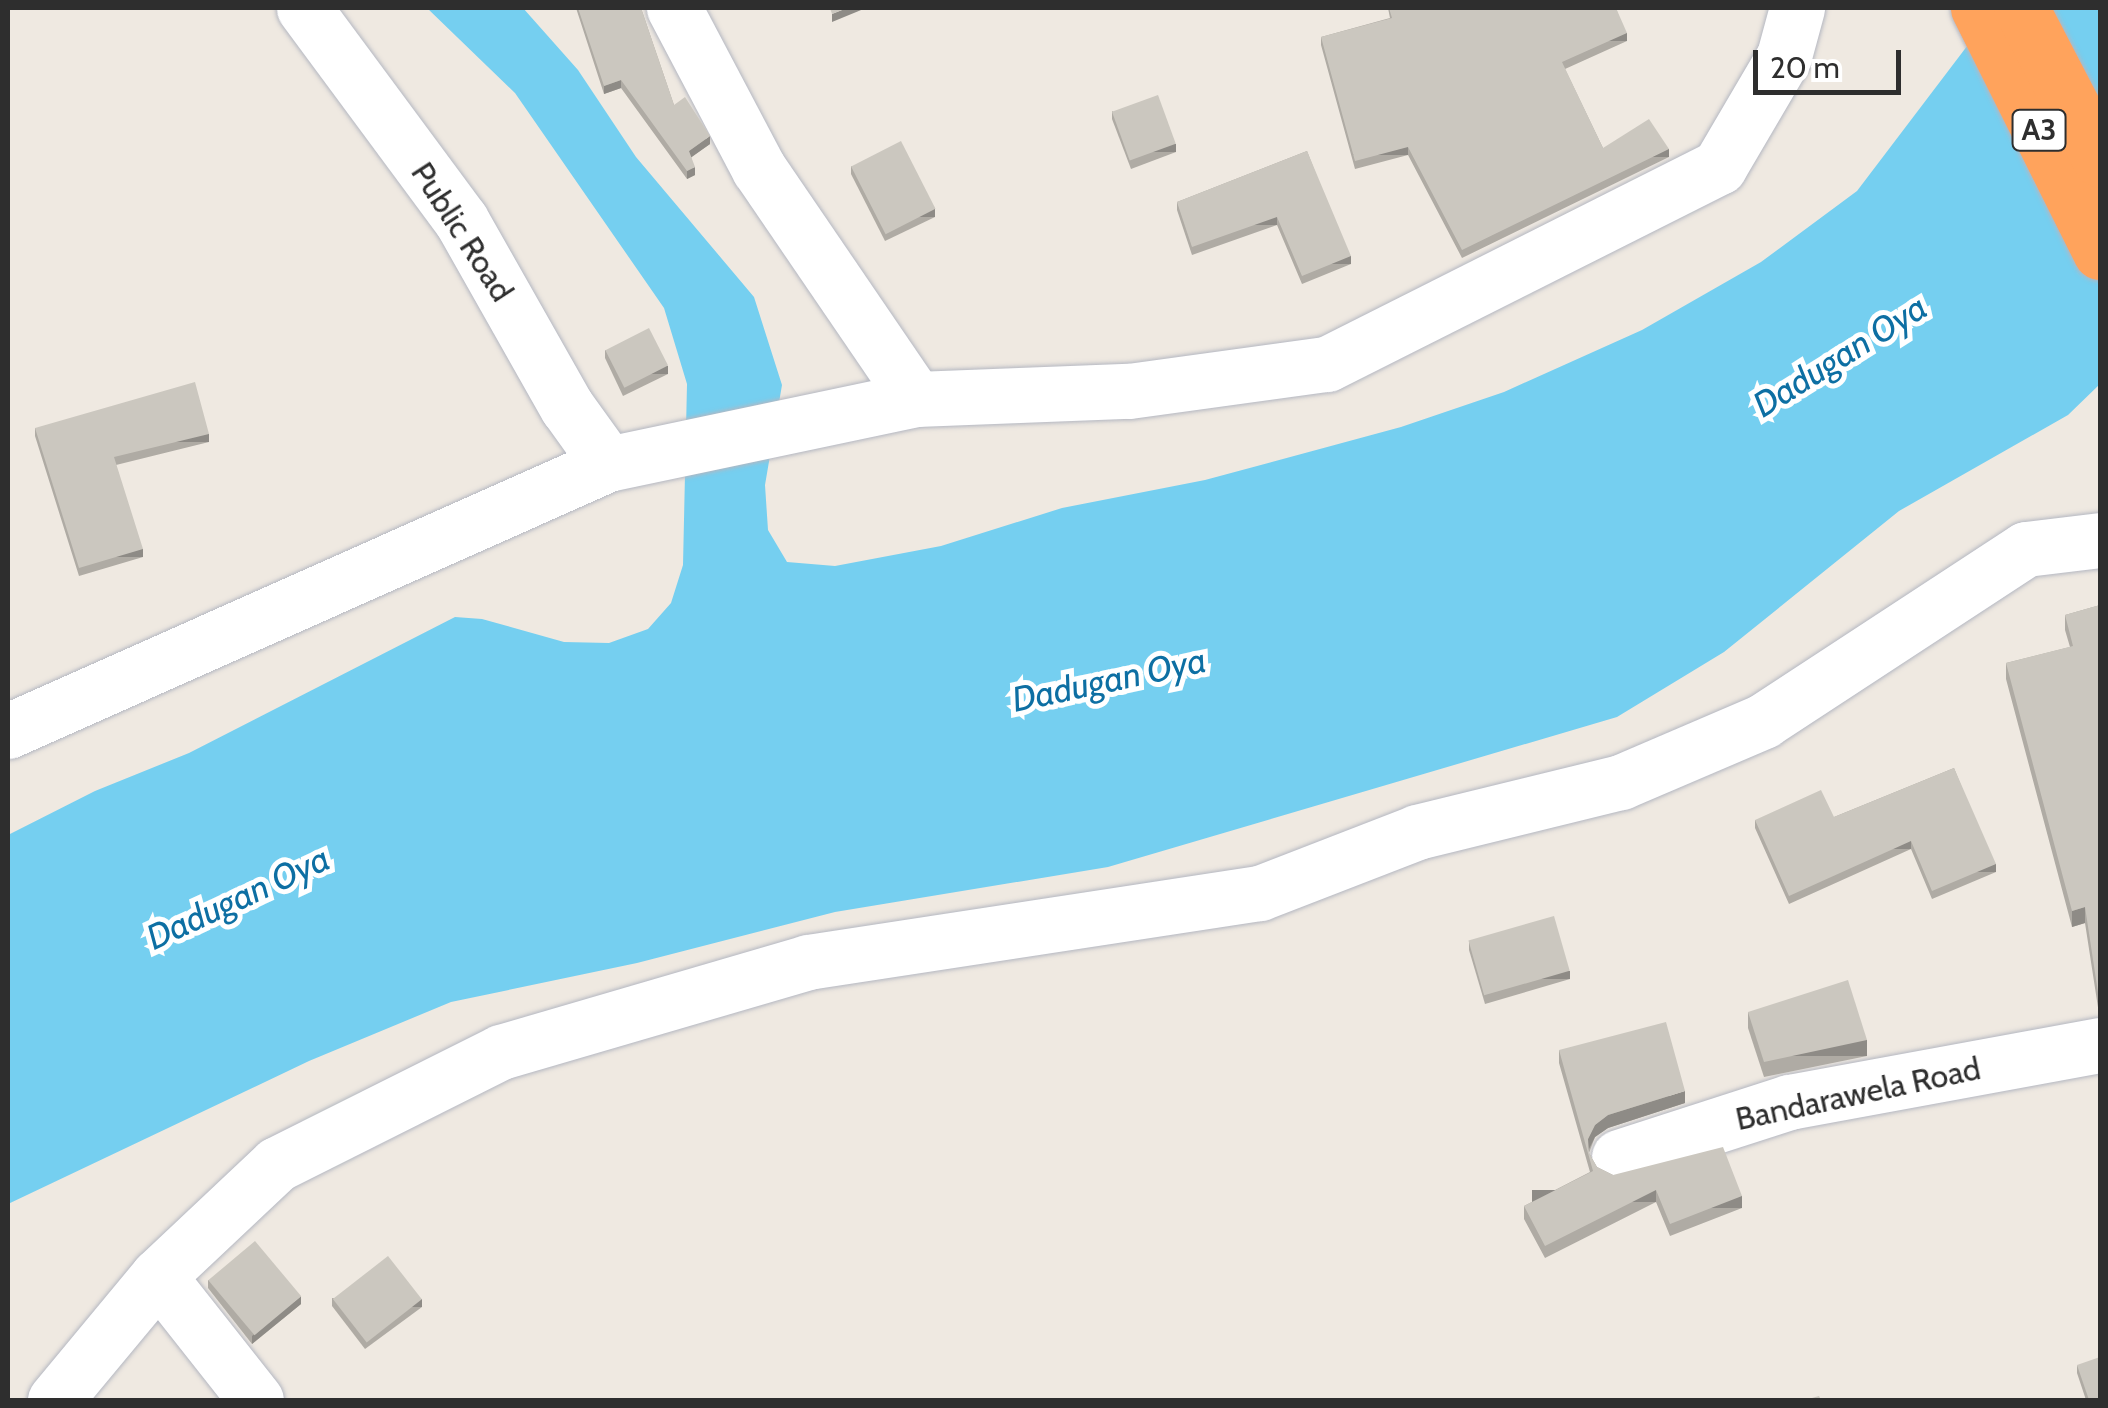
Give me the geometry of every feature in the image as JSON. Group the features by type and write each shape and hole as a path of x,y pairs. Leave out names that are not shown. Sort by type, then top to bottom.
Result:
{"highway":[{"name":"A3","path":"1978,8 2100,252"},
{"name":"A3","path":"2021,8 2100,160"}],"street":[{"name":"Public Road","path":"304,8 461,220 567,407 608,464"},
{"path":"674,8 759,168 916,398"},
{"path":"8,732 608,464 916,398 1128,391 1328,364 1719,167 1784,56 1797,8"},
{"path":"55,1400 158,1276 278,1164 501,1052 808,962 1260,894 1416,832 1621,782 1763,722 2026,550 2100,540"},
{"name":"Bandarawela Road","path":"1619,1157 1790,1102 2100,1045"},
{"path":"158,1276 256,1400"}],"water":[{"name":"Dadugan Oya","path":"427,8 523,8 578,70 636,157 754,297 782,385 765,485 768,530 787,562 835,566 941,546 1062,508 1205,480 1401,427 1504,392 1642,330 1761,262 1857,191 1996,8 2100,8 2100,384 2068,415 1899,511 1724,652 1617,717 1108,867 835,912 637,963 451,1002 309,1061 8,1204 8,835 95,791 189,753 455,617 482,619 564,642 609,643 648,629 671,603 683,565 687,384 664,308 515,93"}],"building":[{"path":"578,8 641,8 674,105 685,97 710,136 689,151 695,167 687,171 621,80 604,86"},
{"path":"1389,8 1616,8 1627,33 1562,62 1603,148 1649,119 1669,149 1462,250 1408,147 1355,161 1321,37 1392,18"},
{"path":"1158,95 1176,144 1130,161 1112,112"},
{"path":"901,141 936,209 886,234 851,166"},
{"path":"1307,151 1351,256 1302,276 1277,217 1192,247 1177,202"},
{"path":"649,328 668,365 624,388 605,350"},
{"path":"195,382 209,434 114,457 143,549 79,568 35,428"},
{"path":"2100,605 2099,999 2085,907 2072,911 2006,663 2073,646 2065,615"},
{"path":"1954,768 1996,864 1932,891 1911,841 1789,896 1755,820 1821,790 1834,817"},
{"path":"1554,916 1570,971 1484,995 1468,941"},
{"path":"1848,980 1867,1040 1764,1062 1748,1012"},
{"path":"1666,1022 1685,1091 1608,1115 1595,1125 1588,1139 1589,1153 1597,1167 1613,1175 1723,1147 1742,1196 1670,1224 1656,1190 1545,1246 1524,1206 1593,1171 1559,1050"},
{"path":"255,1241 301,1296 255,1335 208,1280"},
{"path":"388,1256 422,1299 367,1342 333,1299"},
{"path":"2100,1357 2100,1400 2089,1400 2077,1365"}]}
